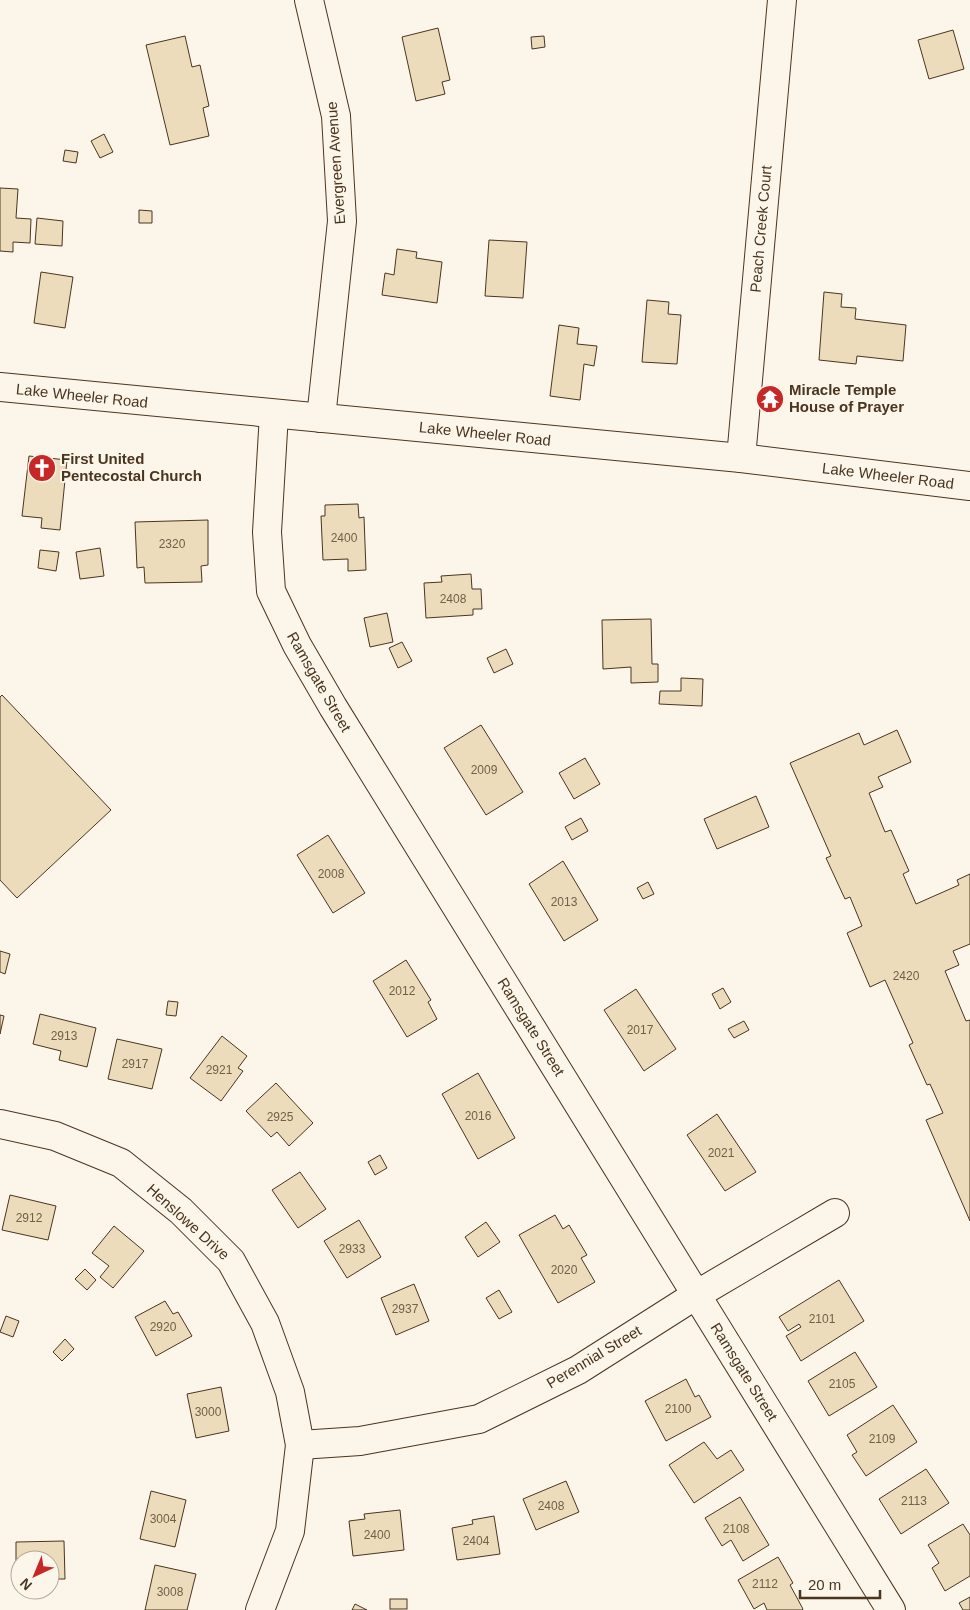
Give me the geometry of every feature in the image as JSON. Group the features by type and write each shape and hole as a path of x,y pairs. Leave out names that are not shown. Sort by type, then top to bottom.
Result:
{"street":[{"name":"Evergreen Avenue","path":"308,0 336,116 342,221 321,418"},
{"name":"Peach Creek Court","path":"741,458 782,0"},
{"name":"Lake Wheeler Road","path":"0,388 741,458 970,486"},
{"name":"Ramsgate Street","path":"274,414 267,532 271,591 297,645 332,707 891,1610"},
{"name":"Henslowe Drive","path":"0,1124 54,1136 121,1164 181,1211 231,1261 265,1323 290,1392 300,1445 290,1531 260,1610"},
{"name":"Perennial Street","path":"300,1445 360,1441 479,1419 578,1370 696,1295 836,1212"}],"building":[{"path":"438,28 450,80 442,82 445,94 416,101 402,37"},
{"path":"953,30 964,69 929,79 918,40"},
{"path":"185,36 192,67 200,65 209,106 203,108 209,136 170,145 146,45"},
{"path":"544,36 545,47 532,49 531,37"},
{"path":"104,134 113,152 100,158 91,141"},
{"path":"65,150 78,152 76,163 63,161"},
{"path":"0,188 18,189 16,218 31,219 30,243 13,242 13,252 0,251"},
{"path":"139,210 152,211 152,223 139,223"},
{"path":"37,218 63,221 62,246 35,244"},
{"path":"489,240 527,242 523,298 485,296"},
{"path":"397,249 417,252 416,258 442,262 437,303 382,295 385,273 394,275"},
{"path":"41,272 73,277 65,328 34,323"},
{"path":"824,292 842,294 841,307 856,308 855,319 906,325 903,361 857,356 856,364 819,360"},
{"path":"647,300 669,302 668,314 681,315 677,364 642,362"},
{"path":"559,325 579,328 577,344 597,346 594,366 584,364 580,400 550,396"},
{"path":"29,456 67,460 60,530 41,528 42,518 22,516"},
{"path":"358,504 359,518 364,517 366,570 348,571 348,559 323,560 321,516 325,516 325,505"},
{"path":"208,520 208,565 201,566 202,582 145,583 144,567 137,568 135,522"},
{"path":"100,548 104,576 80,579 76,552"},
{"path":"40,550 59,552 56,571 38,568"},
{"path":"471,574 472,589 481,589 482,609 473,609 473,615 426,618 424,583 442,582 441,576"},
{"path":"387,613 393,642 370,647 364,618"},
{"path":"651,619 652,664 658,664 658,682 631,683 631,667 603,669 602,620"},
{"path":"402,642 412,661 398,668 389,648"},
{"path":"506,649 513,664 494,673 487,658"},
{"path":"681,678 703,679 702,706 659,704 660,691 681,691"},
{"path":"2,695 111,810 17,898 0,880 0,697"},
{"path":"481,725 523,792 486,815 444,748"},
{"path":"897,730 911,762 878,777 883,787 869,793 885,832 891,830 909,871 903,874 916,904 959,885 957,880 970,874 970,944 953,951 959,965 945,971 966,1021 970,1020 970,1221 926,1120 943,1113 930,1084 927,1085 909,1045 913,1043 885,980 870,987 847,933 862,926 850,897 845,899 826,858 831,856 790,763 859,733 864,745"},
{"path":"585,758 600,784 574,799 559,773"},
{"path":"756,796 769,827 717,849 704,819"},
{"path":"581,818 588,831 572,840 565,827"},
{"path":"328,835 365,893 333,913 297,855"},
{"path":"563,861 598,920 564,941 529,884"},
{"path":"648,882 654,894 643,899 637,888"},
{"path":"0,951 10,954 5,974 0,972"},
{"path":"406,960 431,1000 428,1002 437,1019 407,1037 373,981"},
{"path":"723,988 731,1002 720,1009 712,994"},
{"path":"636,989 676,1049 644,1071 604,1010"},
{"path":"168,1001 178,1002 176,1016 166,1015"},
{"path":"40,1014 96,1028 87,1067 59,1060 61,1051 33,1044"},
{"path":"0,1015 4,1016 0,1034"},
{"path":"744,1021 749,1030 734,1038 728,1029"},
{"path":"222,1036 247,1056 238,1068 243,1071 221,1101 190,1078"},
{"path":"117,1039 162,1049 152,1089 108,1079"},
{"path":"478,1073 515,1138 478,1159 442,1094"},
{"path":"276,1083 313,1123 289,1146 277,1132 271,1137 246,1111"},
{"path":"717,1114 756,1172 725,1191 687,1135"},
{"path":"380,1155 387,1168 375,1175 368,1162"},
{"path":"300,1172 326,1209 298,1228 272,1190"},
{"path":"10,1195 56,1206 48,1240 2,1230"},
{"path":"555,1215 563,1229 569,1225 587,1255 581,1258 595,1282 558,1303 519,1235"},
{"path":"359,1220 381,1257 347,1278 324,1241"},
{"path":"486,1222 500,1242 478,1257 465,1237"},
{"path":"114,1226 144,1251 113,1288 100,1277 109,1266 92,1253"},
{"path":"85,1269 96,1280 87,1290 75,1279"},
{"path":"839,1280 864,1321 801,1361 786,1336 801,1327 799,1324 788,1331 779,1317"},
{"path":"414,1284 429,1321 396,1335 381,1298"},
{"path":"499,1290 512,1312 499,1319 486,1298"},
{"path":"165,1301 173,1314 178,1312 192,1336 156,1356 135,1317"},
{"path":"6,1316 19,1321 13,1337 0,1332"},
{"path":"65,1339 74,1349 62,1361 53,1352"},
{"path":"855,1352 877,1387 829,1416 808,1381"},
{"path":"686,1379 695,1397 699,1395 711,1417 666,1441 645,1401"},
{"path":"221,1387 229,1431 196,1438 187,1394"},
{"path":"893,1405 917,1442 866,1476 852,1455 857,1452 847,1435"},
{"path":"704,1442 717,1459 731,1450 744,1470 694,1503 669,1465"},
{"path":"926,1469 949,1503 901,1534 879,1499"},
{"path":"566,1481 579,1512 536,1530 523,1499"},
{"path":"151,1491 186,1500 175,1547 140,1539"},
{"path":"740,1497 769,1545 743,1561 731,1540 722,1546 705,1518"},
{"path":"400,1510 404,1550 353,1556 349,1521 365,1519 364,1514"},
{"path":"494,1516 500,1554 457,1560 452,1528 473,1524 472,1520"},
{"path":"963,1524 970,1535 970,1576 945,1591 932,1568 939,1563 928,1545"},
{"path":"64,1541 65,1579 60,1579 60,1550 16,1550 16,1542"},
{"path":"778,1557 793,1583 790,1585 802,1610 767,1610 764,1603 754,1609 738,1580"},
{"path":"155,1565 196,1574 187,1610 145,1610"},
{"path":"970,1597 970,1610 963,1610 959,1603"},
{"path":"390,1599 407,1599 407,1609 390,1609"},
{"path":"355,1604 367,1610 352,1610"}],"place":[{"name":"Miracle Temple House of Prayer","path":"770,399"},
{"name":"First United Pentecostal Church","path":"42,468"}]}
